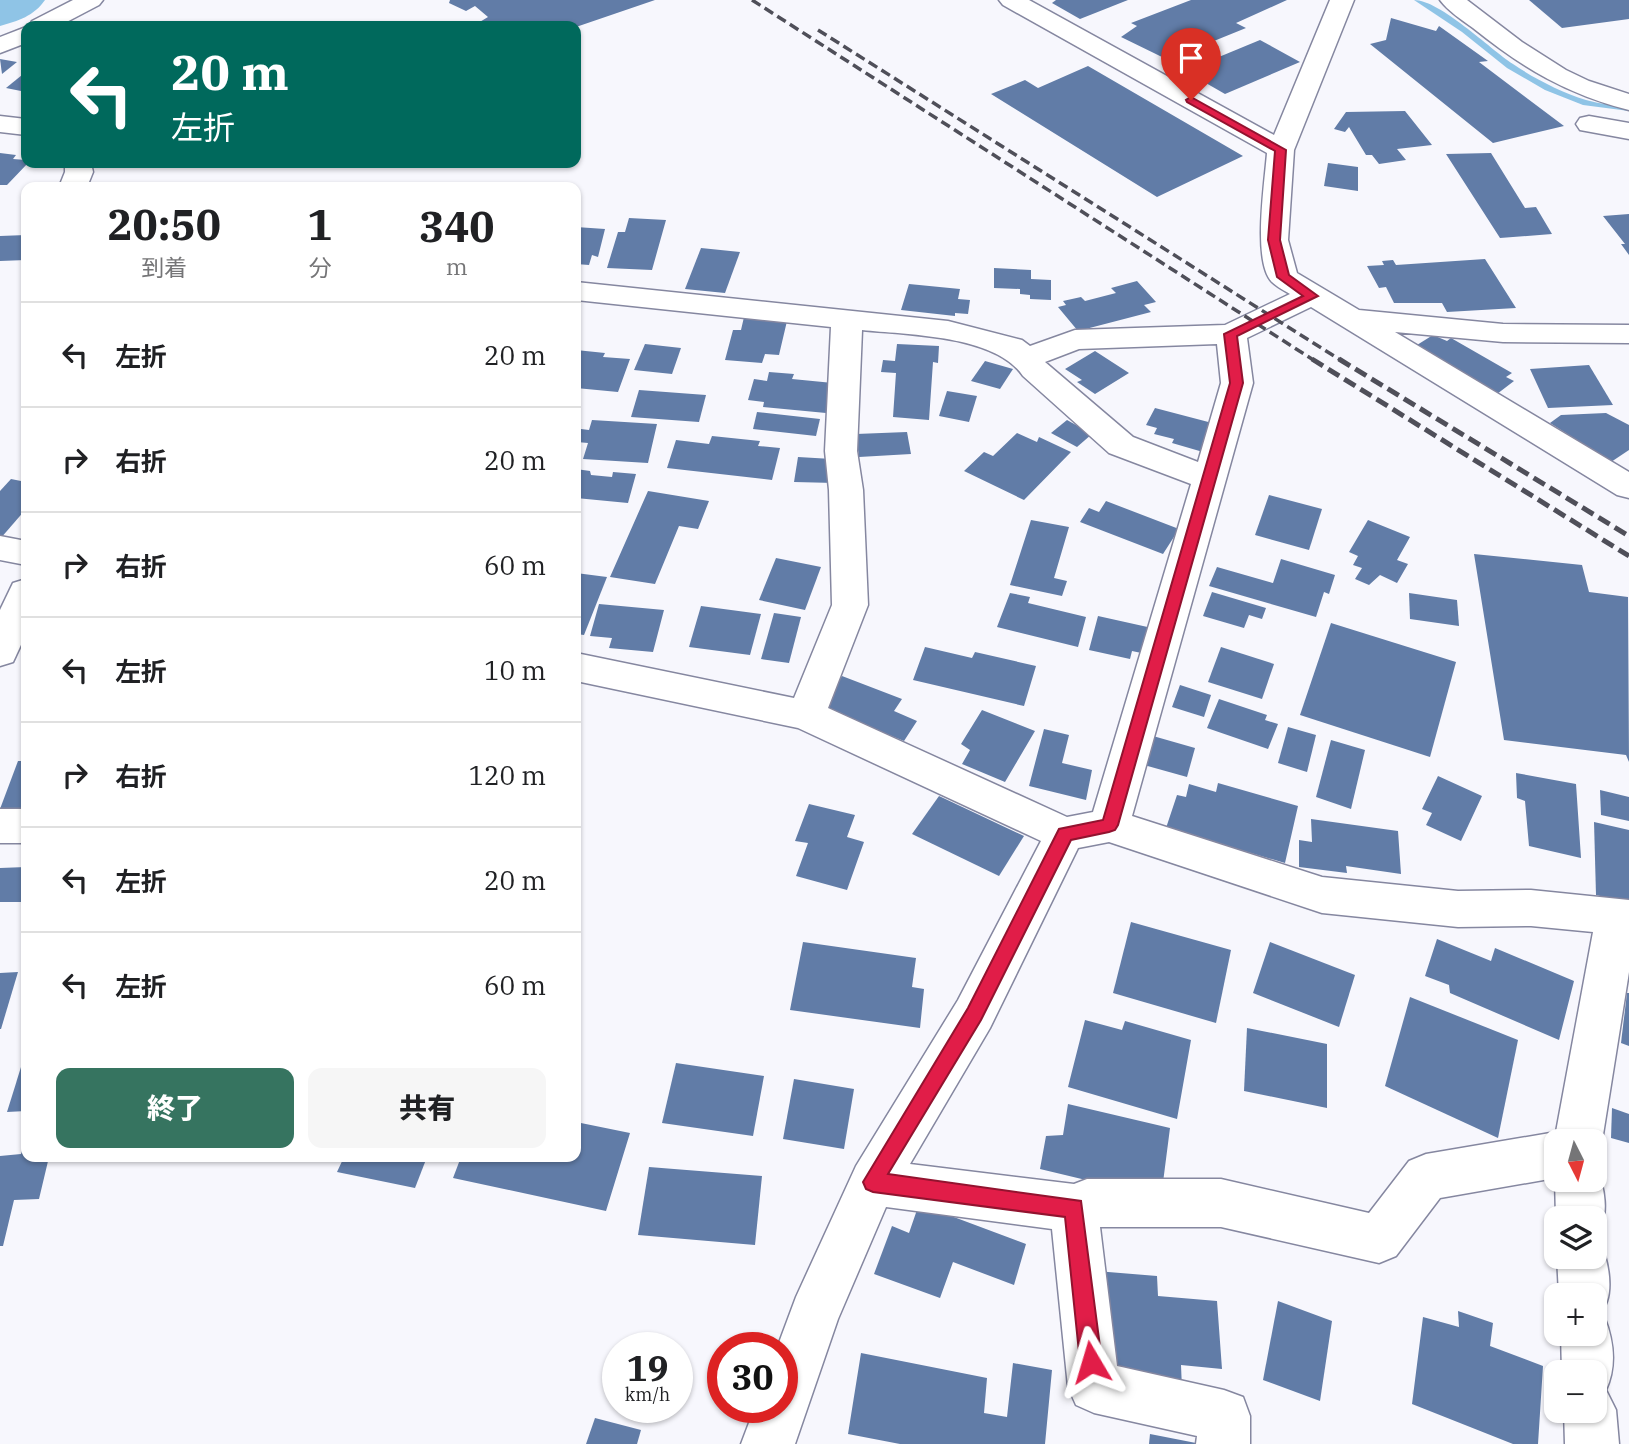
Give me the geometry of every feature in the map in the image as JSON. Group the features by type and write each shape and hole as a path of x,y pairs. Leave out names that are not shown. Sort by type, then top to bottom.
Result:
{"street":[{"path":"51,21 91,0"},
{"path":"1011,0 1281,150"},
{"path":"1342,0 1281,150 1274,240 1283,277 1629,487"},
{"path":"1452,0 1548,72 1581,88 1629,102"},
{"path":"0,46 21,36"},
{"path":"0,124 21,126"},
{"path":"1589,124 1629,131"},
{"path":"581,292 948,330 1011,347 1027,358 1034,369 1121,445 1208,478"},
{"path":"1027,358 1075,340 1231,334 1312,296"},
{"path":"1347,317 1503,333 1629,334"},
{"path":"806,715 850,605 846,490 841,451 847,319"},
{"path":"1109,825 1237,383 1231,334"},
{"path":"0,548 21,552"},
{"path":"0,652 21,604"},
{"path":"581,668 806,715 1065,834 1109,825 1322,895 1458,909 1531,908 1623,917 1580,1129"},
{"path":"0,826 21,826"},
{"path":"798,1360 814,1315 873,1182 974,1014 1065,834"},
{"path":"873,1182 1074,1208 1087,1203 1221,1203 1379,1239 1426,1177 1544,1156"},
{"path":"1074,1208 1094,1387 1224,1416 1223,1444"},
{"path":"768,1444 776,1423"},
{"path":"1591,1423 1592,1444"}],"building":[{"path":"450,0 655,0 581,25 581,21 481,21 488,17 475,6 466,11 449,3"},
{"path":"1056,0 1128,0 1080,19 1052,3"},
{"path":"1191,0 1287,0 1236,23 1246,28 1204,45 1193,40 1162,57 1121,37 1137,26 1131,23"},
{"path":"1529,0 1629,0 1629,19 1562,28"},
{"path":"1391,18 1436,31 1439,26 1488,61 1479,62 1564,126 1493,143 1370,44 1386,40"},
{"path":"1260,40 1300,62 1225,94 1185,71"},
{"path":"0,59 17,62 2,74"},
{"path":"1088,66 1243,156 1157,197 991,94 1025,80 1038,88"},
{"path":"21,76 21,91 6,88"},
{"path":"1405,111 1432,145 1397,149 1406,160 1379,164 1372,155 1366,155 1349,127 1345,132 1334,129 1346,112"},
{"path":"0,153 16,155 13,159 21,160 21,168 23,168 7,185 0,185"},
{"path":"1491,153 1525,208 1536,207 1552,234 1500,238 1446,154"},
{"path":"1328,163 1358,167 1358,191 1324,186"},
{"path":"1629,214 1629,255 1621,244 1625,244 1603,216"},
{"path":"629,218 666,220 652,270 607,268 618,232 625,232"},
{"path":"581,227 605,229 598,257 592,255 589,265 581,264"},
{"path":"21,235 21,260 0,261 0,236"},
{"path":"701,248 740,252 725,293 685,289"},
{"path":"1485,259 1516,308 1447,312 1442,303 1394,303 1386,287 1379,288 1367,266 1384,265 1382,261 1393,260 1396,265"},
{"path":"994,268 1031,270 1031,279 1051,280 1051,300 1030,299 1030,295 1020,294 1020,289 994,288"},
{"path":"1137,281 1156,302 1144,305 1151,312 1078,331 1058,307 1066,305 1063,301 1081,297 1085,301 1116,293 1111,288"},
{"path":"909,284 960,289 958,299 970,300 968,314 955,313 955,316 901,310"},
{"path":"744,317 787,321 779,355 765,354 762,363 725,360 733,330 741,330"},
{"path":"1433,335 1447,341 1451,338 1512,373 1506,377 1514,381 1497,394 1417,345"},
{"path":"645,344 681,348 672,374 634,370"},
{"path":"897,344 939,346 938,363 933,362 929,420 893,417 896,373 881,372 883,360 895,361"},
{"path":"581,351 605,353 603,357 630,359 618,392 581,388"},
{"path":"1095,351 1129,373 1095,394 1077,382 1082,380 1065,369"},
{"path":"985,361 1013,369 1000,389 971,381"},
{"path":"1589,365 1613,405 1548,408 1530,369"},
{"path":"769,372 794,374 792,379 833,383 826,413 763,407 764,402 748,400 754,379 767,381"},
{"path":"639,390 706,395 699,422 631,417"},
{"path":"947,391 977,396 969,422 939,416"},
{"path":"1155,408 1216,424 1203,452 1172,443 1174,439 1154,434 1157,428 1146,425"},
{"path":"757,412 820,419 816,436 753,429"},
{"path":"1606,413 1629,425 1629,450 1611,462 1550,423 1561,415"},
{"path":"592,420 657,424 648,463 583,459 588,443 581,442 581,429 589,430"},
{"path":"1067,420 1092,434 1077,447 1051,433"},
{"path":"907,432 911,454 859,457 856,434"},
{"path":"1017,433 1037,442 1039,437 1071,452 1024,500 964,471 984,452 993,456"},
{"path":"712,436 760,441 758,446 780,448 772,480 667,468 676,440 709,444"},
{"path":"798,457 832,459 835,483 794,482"},
{"path":"581,470 590,471 591,475 612,477 613,472 636,474 628,503 581,498"},
{"path":"11,479 21,481 21,515 0,539 0,491"},
{"path":"648,491 709,501 698,529 679,526 655,584 610,577"},
{"path":"1269,495 1322,509 1309,550 1255,535"},
{"path":"1106,501 1179,529 1163,554 1080,522 1089,508 1099,512"},
{"path":"1031,520 1069,527 1054,578 1067,581 1062,596 1010,585"},
{"path":"1368,520 1410,537 1397,560 1408,564 1397,583 1380,575 1369,585 1355,579 1362,568 1353,565 1358,556 1349,552"},
{"path":"1474,554 1582,565 1589,592 1628,597 1629,762 1626,755 1504,740"},
{"path":"776,558 821,567 805,610 759,600"},
{"path":"1281,559 1335,575 1329,594 1324,592 1316,617 1209,586 1217,567 1273,583"},
{"path":"581,574 607,577 584,635 581,635"},
{"path":"1212,592 1266,608 1262,619 1249,615 1244,628 1203,616"},
{"path":"1010,593 1030,597 1028,603 1086,617 1078,647 997,627"},
{"path":"1409,593 1457,600 1459,626 1410,619"},
{"path":"599,604 664,610 653,652 609,648 612,638 590,636"},
{"path":"701,606 761,614 750,655 689,647"},
{"path":"774,613 801,617 789,663 761,659"},
{"path":"1098,616 1152,628 1146,654 1132,651 1130,659 1089,650"},
{"path":"1331,623 1456,662 1430,757 1300,715"},
{"path":"925,647 972,658 975,652 1036,666 1024,706 913,680"},
{"path":"1221,647 1274,664 1262,699 1208,682"},
{"path":"842,676 902,699 894,711 917,721 904,741 821,708"},
{"path":"1180,685 1211,695 1204,717 1172,707"},
{"path":"1219,699 1267,715 1265,720 1278,724 1268,749 1207,728"},
{"path":"982,710 1035,731 1005,782 962,764 970,750 961,744"},
{"path":"1288,727 1316,735 1307,772 1278,763"},
{"path":"1044,729 1069,735 1062,763 1092,770 1086,800 1029,786"},
{"path":"1153,736 1195,748 1187,777 1144,765"},
{"path":"1331,740 1365,750 1351,809 1316,797"},
{"path":"18,761 21,761 21,808 0,809"},
{"path":"1516,773 1576,784 1581,858 1529,846 1525,801 1517,798"},
{"path":"1438,776 1482,796 1461,841 1426,825 1432,813 1422,809"},
{"path":"1218,783 1298,806 1285,863 1166,828 1177,795 1186,797 1189,784 1216,792"},
{"path":"1600,790 1629,797 1629,821 1601,815"},
{"path":"939,796 1024,836 999,876 912,834"},
{"path":"809,804 855,815 847,837 864,842 847,890 796,876 808,843 795,841"},
{"path":"1311,819 1398,831 1401,874 1346,866 1347,873 1299,867 1299,840 1312,842"},
{"path":"1594,822 1629,830 1629,903 1596,895"},
{"path":"21,867 21,902 0,902 0,868"},
{"path":"1131,922 1231,950 1216,1023 1113,993"},
{"path":"1437,939 1491,961 1495,948 1574,981 1559,1040 1450,993 1449,985 1425,976"},
{"path":"803,942 916,958 912,987 924,989 920,1028 790,1010"},
{"path":"1270,942 1355,975 1339,1027 1253,993"},
{"path":"18,972 1,1029 0,1029 0,973"},
{"path":"1629,993 1629,1046 1621,1043"},
{"path":"1410,997 1518,1040 1498,1138 1385,1086"},
{"path":"1085,1020 1122,1030 1125,1021 1191,1040 1177,1119 1068,1087"},
{"path":"1247,1028 1327,1044 1327,1108 1244,1091"},
{"path":"676,1063 764,1076 753,1136 662,1123"},
{"path":"21,1067 21,1111 7,1112"},
{"path":"794,1079 854,1089 844,1149 783,1139"},
{"path":"1068,1104 1170,1128 1161,1198 1040,1169 1046,1136 1063,1135"},
{"path":"1612,1108 1629,1114 1629,1143 1611,1138"},
{"path":"581,1123 630,1133 606,1211 453,1178 459,1162 581,1162"},
{"path":"21,1154 21,1162 48,1162 39,1199 14,1200 3,1246 0,1246 0,1156"},
{"path":"342,1162 425,1162 415,1188 337,1172"},
{"path":"649,1167 762,1176 755,1245 638,1235"},
{"path":"919,1204 1026,1244 1014,1285 953,1262 940,1298 874,1274 892,1226 909,1233"},
{"path":"1096,1271 1157,1276 1158,1296 1217,1301 1222,1369 1181,1365 1182,1389 1099,1380"},
{"path":"1278,1301 1332,1321 1320,1401 1263,1380"},
{"path":"1458,1311 1493,1323 1490,1346 1543,1366 1538,1444 1513,1444 1412,1404 1423,1317 1459,1327"},
{"path":"861,1353 987,1378 984,1413 1007,1417 1013,1363 1052,1370 1045,1444 900,1444 848,1434"},
{"path":"595,1418 602,1420 602,1423 614,1423 641,1430 637,1444 586,1444"},
{"path":"1150,1434 1196,1443 1196,1444 1149,1444"}],"waterway":[{"path":"0,11 21,0"},
{"path":"1418,0 1465,30 1510,66 1548,88 1586,103 1629,109"}],"railway":[{"path":"752,0 1315,361"},
{"path":"818,30 1342,361"},
{"path":"1312,359 1629,556"},
{"path":"1339,359 1629,536"}],"route":[{"path":"1091,1362 1074,1208 873,1182 974,1014 1065,834 1109,825 1237,383 1231,334 1312,296 1283,277 1274,240 1281,150 1191,100"}]}
